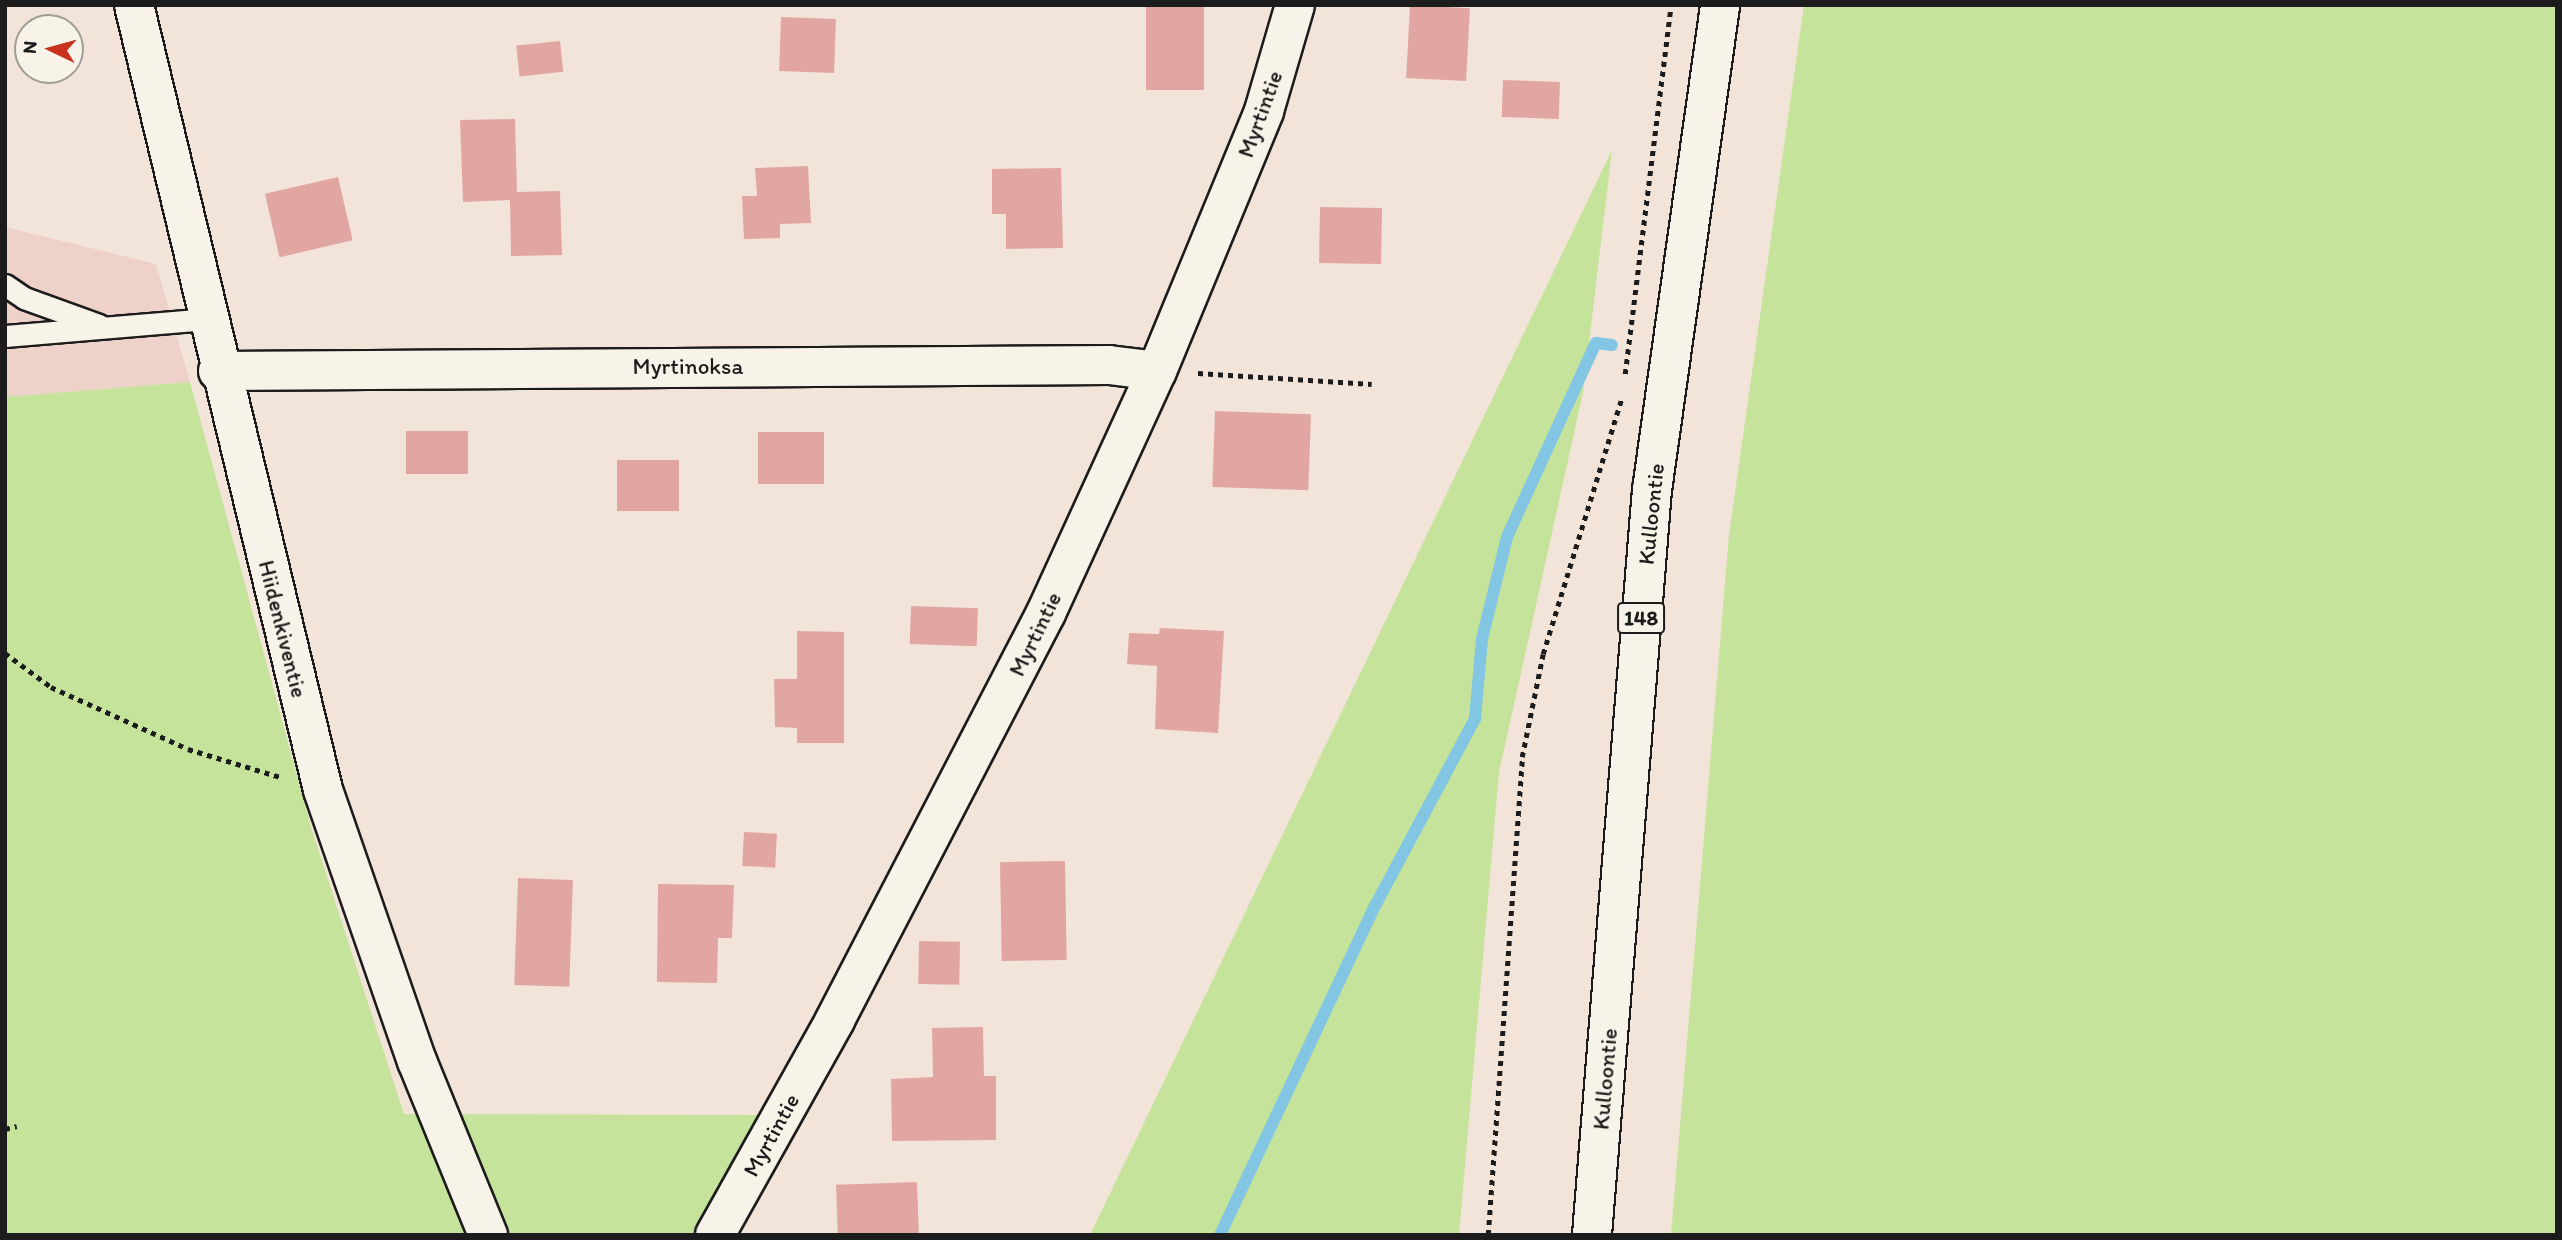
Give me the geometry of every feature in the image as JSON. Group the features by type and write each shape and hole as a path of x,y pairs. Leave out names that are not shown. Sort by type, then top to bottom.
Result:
{"street":[{"name":"Hiidenkiventie","path":"134,5 218,371 323,790 417,1061 488,1235"},
{"name":"Myrtintie","path":"715,1235 841,1008 1010,684 1157,371 1264,111 1295,5"},
{"name":"Kulloontie","path":"1592,1235 1652,490 1720,5"},
{"name":"Myrtinoksa","path":"218,371 1108,365 1157,371"}],"lane":[{"path":"5,285 24,298 108,328"},
{"path":"5,336 206,319"}],"path":[{"path":"1488,1235 1522,757 1543,654 1621,402 1671,5"},
{"path":"1157,371 1372,384"},
{"path":"5,653 51,687 188,749 323,790"},
{"path":"5,1129 16,1126"}],"shaded area":[{"path":"5,227 156,264 190,382 5,397"}],"green space":[{"path":"1804,5 2557,5 2557,1235 1671,1235 1729,535"},
{"path":"1612,150 1583,393 1499,772 1459,1235 1090,1235"},
{"path":"190,382 311,827 404,1114 759,1115 693,1235 5,1235 5,397"}],"building":[{"path":"1146,5 1204,5 1204,90 1146,90"},
{"path":"1410,5 1470,8 1466,81 1406,78"},
{"path":"781,17 836,19 834,73 779,71"},
{"path":"560,41 563,72 519,76 516,46"},
{"path":"1503,80 1560,82 1559,119 1502,117"},
{"path":"515,119 517,192 560,191 562,255 511,256 510,200 463,202 460,120"},
{"path":"808,166 811,223 780,224 780,238 744,239 742,196 757,196 755,168"},
{"path":"1061,168 1063,248 1006,249 1006,214 992,214 992,169"},
{"path":"338,177 353,240 280,257 265,194"},
{"path":"1320,207 1382,208 1381,264 1319,263"},
{"path":"1215,411 1311,414 1308,490 1212,487"},
{"path":"406,431 468,431 468,474 406,474"},
{"path":"758,432 824,432 824,484 758,484"},
{"path":"617,460 679,460 679,511 617,511"},
{"path":"911,606 978,608 977,646 910,644"},
{"path":"1160,628 1224,631 1218,733 1155,729 1157,666 1127,664 1129,633 1159,634"},
{"path":"797,631 844,632 844,743 797,743 797,728 775,727 774,679 797,679"},
{"path":"744,832 777,834 775,868 742,866"},
{"path":"1065,861 1067,960 1002,961 1000,862"},
{"path":"518,878 573,880 569,987 514,985"},
{"path":"658,884 734,885 732,938 718,938 717,983 657,982"},
{"path":"919,941 960,942 959,985 918,984"},
{"path":"983,1027 984,1076 996,1076 996,1140 892,1141 891,1079 933,1077 932,1028"},
{"path":"917,1182 919,1235 838,1235 836,1185"}],"waterway":[{"path":"1220,1235 1375,906 1475,719 1482,639 1507,537 1596,343 1612,345"}]}
